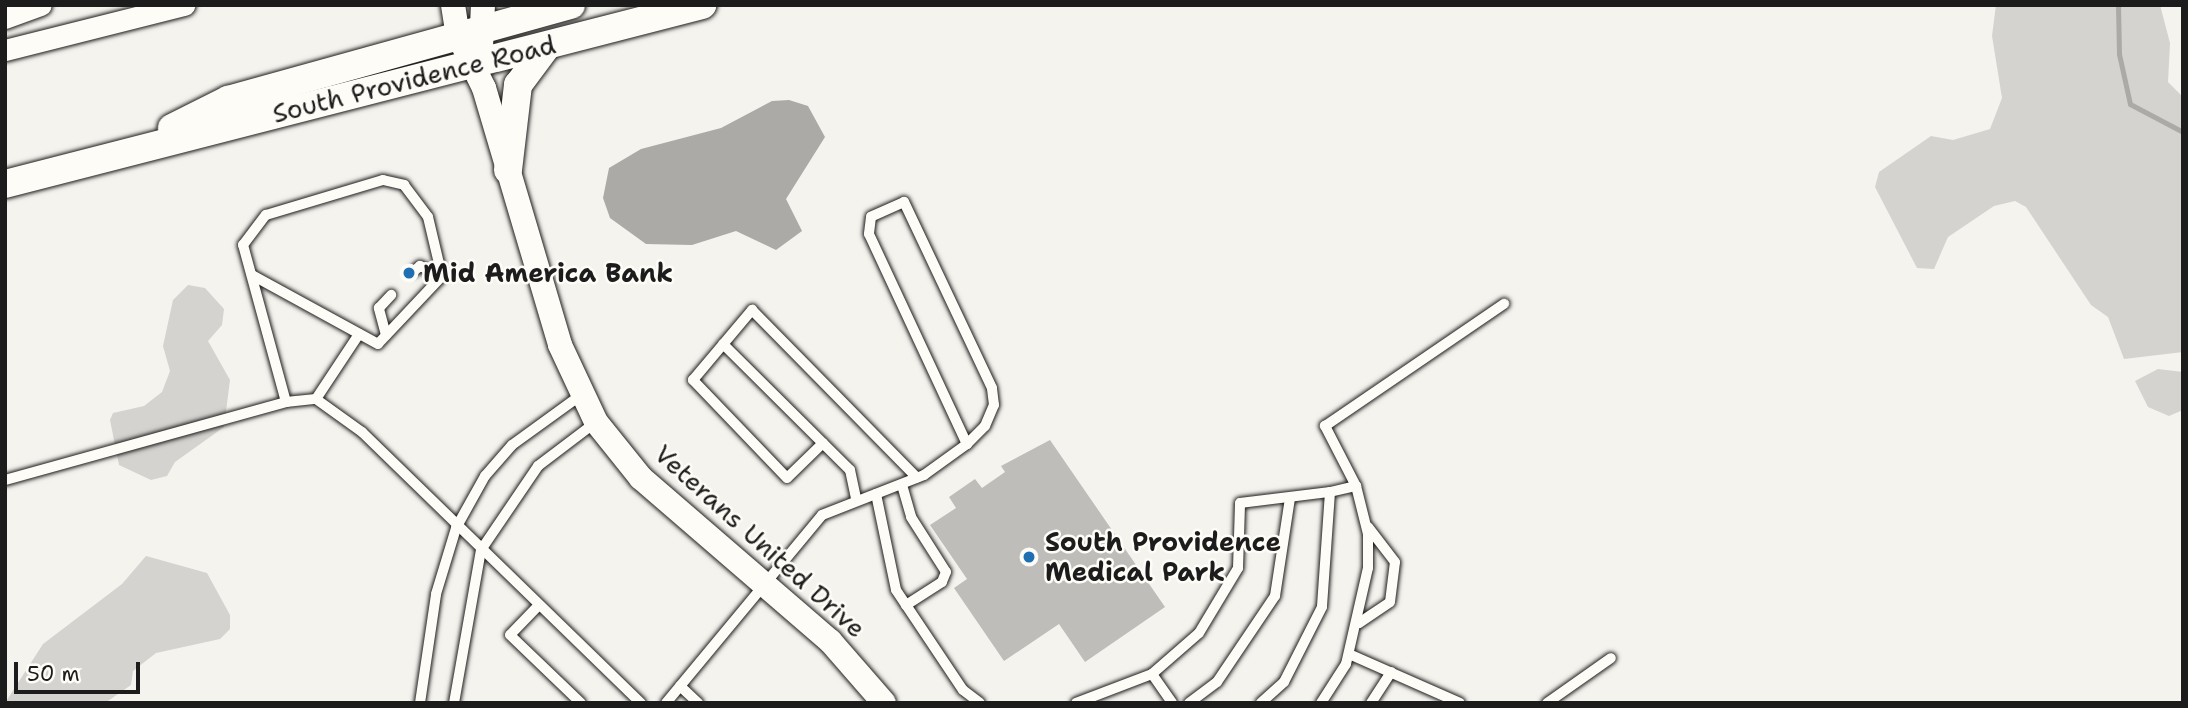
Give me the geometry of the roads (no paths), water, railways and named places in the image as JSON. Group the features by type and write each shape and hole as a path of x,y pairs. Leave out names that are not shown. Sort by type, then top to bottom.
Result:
{"main road":[{"name":"South Providence Road","path":"125,151 228,100 457,35 484,17 571,5"},
{"name":"South Providence Road","path":"5,184 125,151 477,65 702,5"},
{"path":"509,170 519,85 547,46"}],"street":[{"path":"5,18 41,5"},
{"path":"453,5 457,35 477,65"},
{"path":"5,50 176,6"},
{"path":"477,65 484,17"},
{"name":"Veterans United Drive","path":"477,65 560,345 596,422 641,478 764,587 830,641 884,703"}],"lane":[{"path":"286,402 243,245 267,215 383,180 417,197 442,276"},
{"path":"667,703 822,515 856,499 918,478 967,444 995,405 992,388 904,202 871,217 869,234 967,444"},
{"path":"414,271 420,266 442,276"},
{"path":"252,275 378,344 442,276"},
{"path":"386,335 379,308 391,295"},
{"path":"1321,703 1349,654 1359,623 1368,568 1366,526 1356,486 1325,426 1504,304"},
{"path":"823,443 787,478 693,380 752,310 918,478"},
{"path":"316,400 359,334"},
{"path":"723,344 850,470 856,499"},
{"path":"420,703 436,594 456,528 512,445 582,396"},
{"path":"5,480 286,402 316,400 362,432 456,528 641,703"},
{"path":"454,703 481,550 538,466 596,422"},
{"path":"902,485 911,517 946,572 942,582 906,605"},
{"path":"1076,703 1152,674 1199,633 1238,568 1240,503 1290,498 1356,486"},
{"path":"1261,703 1284,682 1322,607 1330,492"},
{"path":"876,494 889,571 906,605 963,690 980,703"},
{"path":"1189,703 1217,682 1275,596 1290,498"},
{"path":"1359,623 1390,603 1395,562 1366,526"},
{"path":"537,606 510,635 581,703"},
{"path":"1349,654 1460,703"},
{"path":"1547,703 1611,658"},
{"path":"1371,703 1391,672"},
{"path":"1152,674 1172,703"},
{"path":"681,686 698,703"},
{"path":"1427,703 1435,692"}],"waterway":[{"path":"2118,5 2119,54 2130,104 2183,132"}],"place":[{"name":"Mid America Bank","path":"409,273"},
{"name":"South Providence Medical Park","path":"1029,557"}]}
